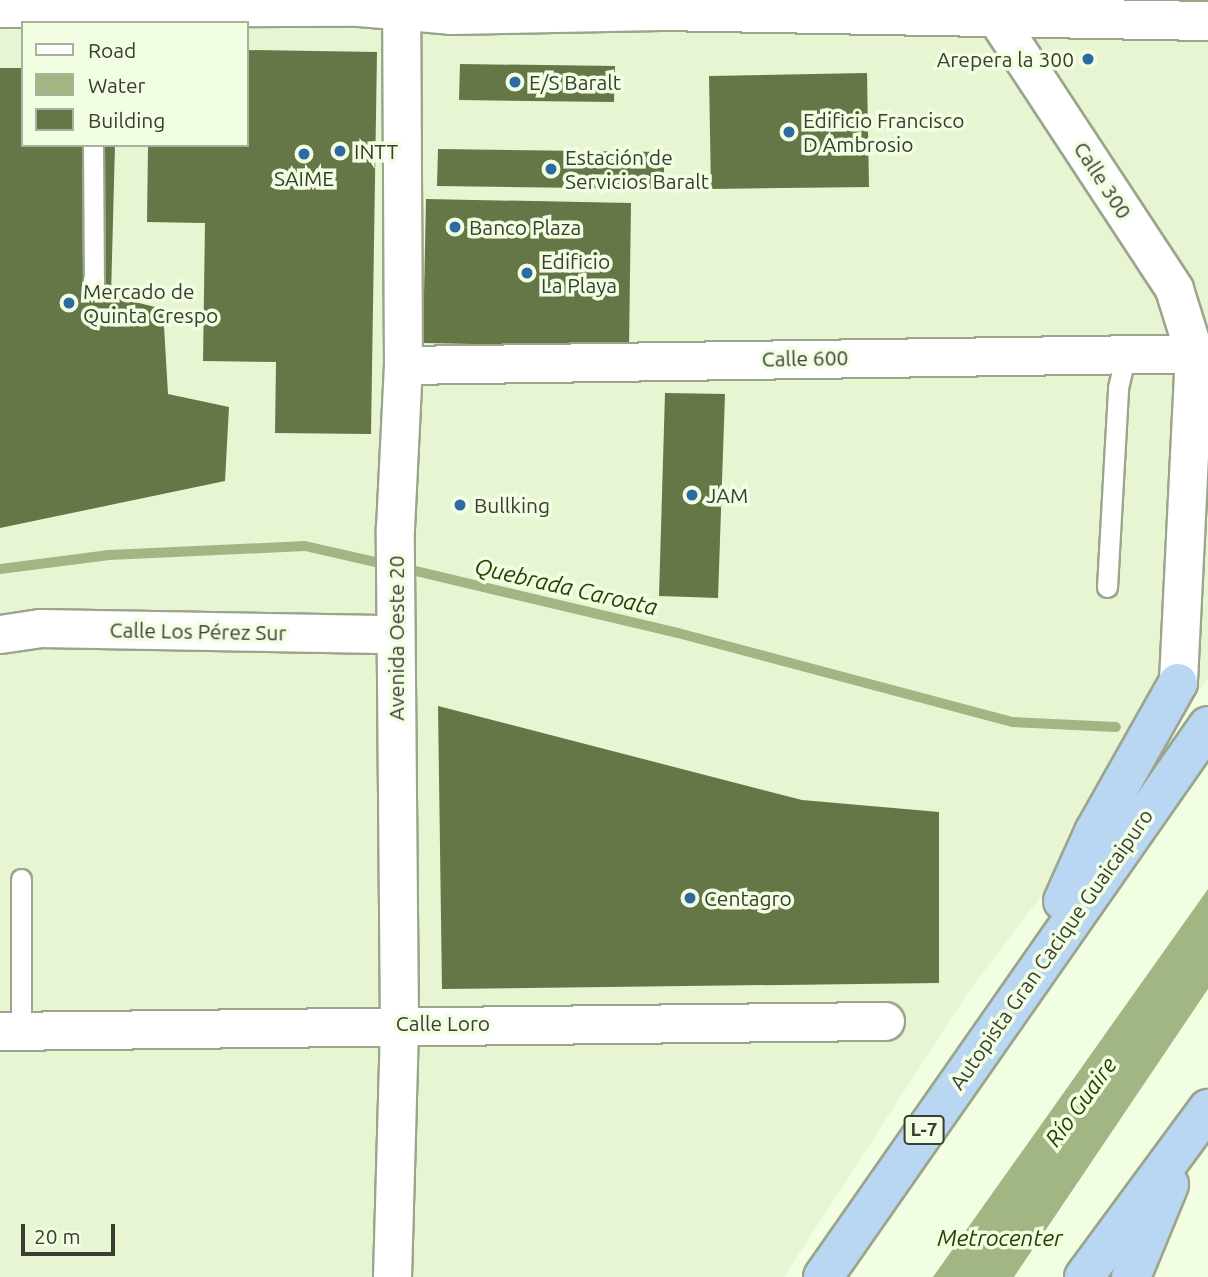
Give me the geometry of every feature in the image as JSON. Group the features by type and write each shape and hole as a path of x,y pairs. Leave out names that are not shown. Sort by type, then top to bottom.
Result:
{"highway":[{"path":"1026,983 1094,832 1178,683"},
{"name":"Autopista Gran Cacique Guaicaipuro","path":"822,1277 1208,726"},
{"path":"1084,1277 1198,1122"},
{"path":"1131,1277 1198,1122"}],"main road":[{"path":"0,8 88,15 404,3 451,15 660,11 920,14 985,8 1208,21"}],"street":[{"name":"Avenida Oeste 20","path":"392,1277 399,1024 395,528 403,365 404,3"},
{"name":"Calle 300","path":"985,8 1174,289 1201,353"},
{"name":"Calle 600","path":"403,365 1201,353"},
{"path":"1178,683 1201,353"},
{"path":"1178,683 1208,615"},
{"name":"Calle Los Pérez Sur","path":"0,634 40,628 395,634"},
{"name":"Calle Loro","path":"11,1031 399,1024 885,1021"}],"lane":[{"path":"93,147 94,285"},
{"path":"1107,587 1118,388 1126,353"},
{"path":"11,1031 20,879"}],"shaded area":[{"path":"0,0 1208,0 1208,678 969,991 784,1277 0,1277"}],"water":[{"name":"Metrocenter","path":"1208,889 1208,989 1014,1277 933,1277"}],"building":[{"path":"248,50 377,52 371,434 275,433 276,362 203,361 205,223 147,222 148,147 248,147"},
{"path":"460,64 615,66 614,102 459,100"},
{"name":"Mercado de Quinta Crespo","path":"0,68 21,68 21,147 115,147 111,296 163,309 168,394 229,407 225,481 0,528"},
{"name":"Edificio Francisco D Ambrosio","path":"867,73 869,187 711,189 709,76"},
{"name":"Estación de Servicios Baralt","path":"438,149 664,152 664,189 437,186"},
{"name":"Edificio La Playa","path":"426,199 631,203 629,347 423,343"},
{"name":"JAM","path":"665,393 725,394 718,598 659,596"},
{"name":"Centagro","path":"438,706 802,800 939,812 939,983 442,989"}],"waterway":[{"name":"Quebrada Caroata","path":"0,569 109,555 305,546 388,565"},
{"name":"Quebrada Caroata","path":"403,568 678,633 1012,722 1116,727"}],"place":[{"name":"Arepera la 300","path":"1088,59"},
{"name":"E/S Baralt","path":"515,82"},
{"name":"Edificio Francisco D Ambrosio","path":"789,132"},
{"name":"INTT","path":"340,151"},
{"name":"SAIME","path":"304,154"},
{"name":"Estación de Servicios Baralt","path":"551,169"},
{"name":"Banco Plaza","path":"455,227"},
{"name":"Edificio La Playa","path":"527,273"},
{"name":"Mercado de Quinta Crespo","path":"69,303"},
{"name":"JAM","path":"692,495"},
{"name":"Bullking","path":"460,505"},
{"name":"Centagro","path":"690,898"}],"water label":[{"name":"Río Guaire","path":"1081,1102"}]}
